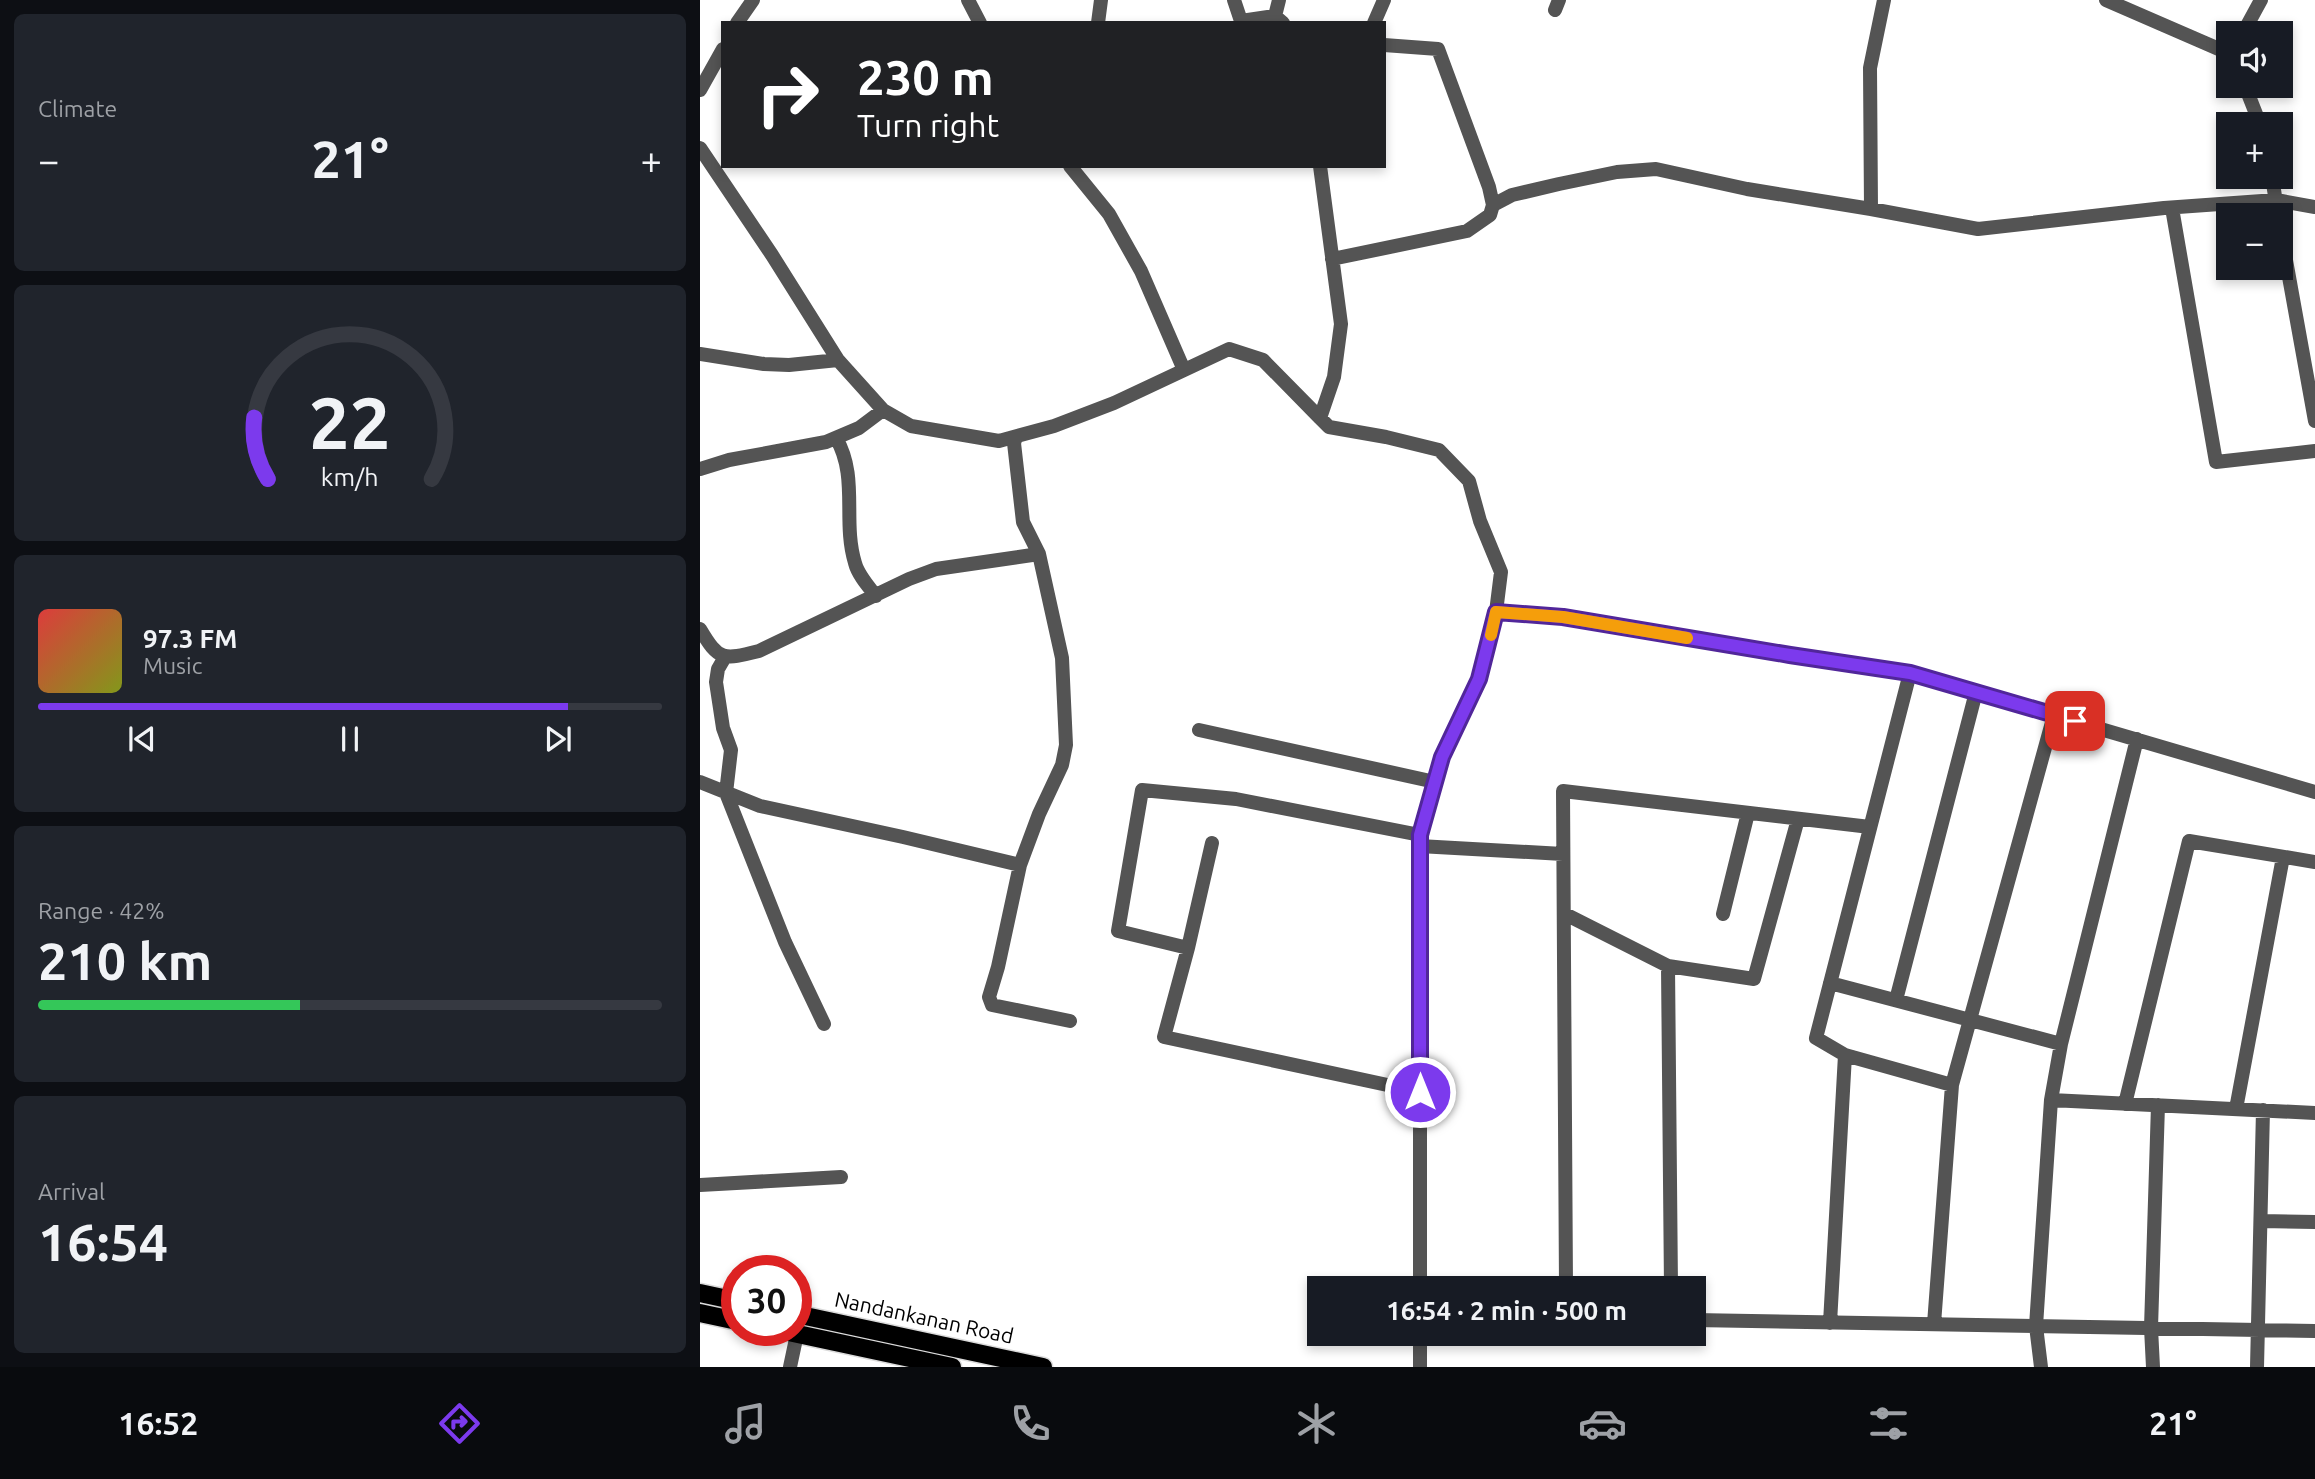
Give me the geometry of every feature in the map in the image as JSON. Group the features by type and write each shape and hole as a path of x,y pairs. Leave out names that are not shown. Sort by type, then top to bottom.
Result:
{"main road":[{"path":"700,1293 721,1298"},
{"path":"700,1313 721,1318"},
{"name":"Nandankanan Road","path":"812,1317 1043,1367"},
{"path":"812,1339 893,1361 952,1367"}],"street":[{"path":"738,21 753,0"},
{"path":"968,0 978,21"},
{"path":"1098,21 1101,0"},
{"path":"1234,0 1241,21"},
{"path":"1254,21 1279,19 1279,0"},
{"path":"1375,21 1384,0"},
{"path":"1871,209 1870,68 1884,0"},
{"path":"2106,0 2216,48"},
{"path":"2246,0 2252,16"},
{"path":"2249,21 2261,0"},
{"path":"1332,259 1467,232 1490,215 1493,205 1489,187 1438,49 1386,45"},
{"path":"702,80 721,55"},
{"path":"700,148 838,360 883,410 911,426 999,441 1016,437 1114,403 1229,349 1263,360 1329,427 1439,450 1469,481 1480,522 1501,572 1496,612 1479,679 1442,757 1419,841 1420,1276"},
{"path":"1072,168 1109,214 1141,271 1184,370"},
{"path":"1320,168 1341,324 1334,377 1320,418"},
{"path":"1493,205 1512,194 1617,172 1656,169 1747,189 1978,229 2172,208 2276,200 2315,207"},
{"path":"2274,189 2276,203"},
{"path":"2172,208 2216,462 2315,451"},
{"path":"2292,280 2310,363 2315,421"},
{"path":"700,354 764,364 838,360"},
{"path":"700,469 729,460 836,438 859,428 883,410"},
{"path":"1016,437 1023,522 1039,554 1062,658 1066,745 1062,765 1039,814 1020,865 989,997 992,1005 1070,1021"},
{"path":"836,438 848,464 849,525 855,565 877,596"},
{"path":"700,629 713,651 725,657 758,651 909,579 936,569 1039,554"},
{"path":"1496,612 1563,617 1910,673 2315,792"},
{"path":"725,657 718,669 716,682 723,728 731,750 726,793 785,942 824,1024"},
{"path":"1910,673 1816,1038 1845,1055 1952,1085"},
{"path":"1896,1000 1976,692"},
{"path":"1934,1324 1952,1085 2054,715"},
{"path":"1199,730 1435,782"},
{"path":"2041,1367 2036,1326 2051,1100 2061,1044 2137,739"},
{"path":"700,782 760,806 1020,865"},
{"path":"1188,948 1118,931 1142,790 1236,799 1419,841 1563,854"},
{"path":"1566,1276 1563,791 1870,827"},
{"path":"1723,914 1748,813"},
{"path":"1565,914 1668,966 1754,979 1798,819"},
{"path":"2125,1104 2189,841 2315,862"},
{"path":"1212,843 1164,1037 1420,1092"},
{"path":"2236,1109 2283,857"},
{"path":"1668,966 1671,1276"},
{"path":"1830,983 2061,1044"},
{"path":"1830,1323 1845,1055"},
{"path":"2051,1100 2315,1113"},
{"path":"2153,1367 2151,1328 2158,1105"},
{"path":"2257,1367 2263,1110"},
{"path":"700,1185 841,1177"},
{"path":"2261,1221 2315,1222"},
{"path":"1706,1320 2315,1331"},
{"path":"789,1346 790,1367"},
{"path":"1420,1346 1420,1367"}],"slow traffic":[{"path":"1491,635 1496,612 1563,617 1687,638"}],"route":[{"path":"1420,1092 1420,835 1442,757 1479,679 1496,612 1563,617 1910,673 2075,721"}]}
